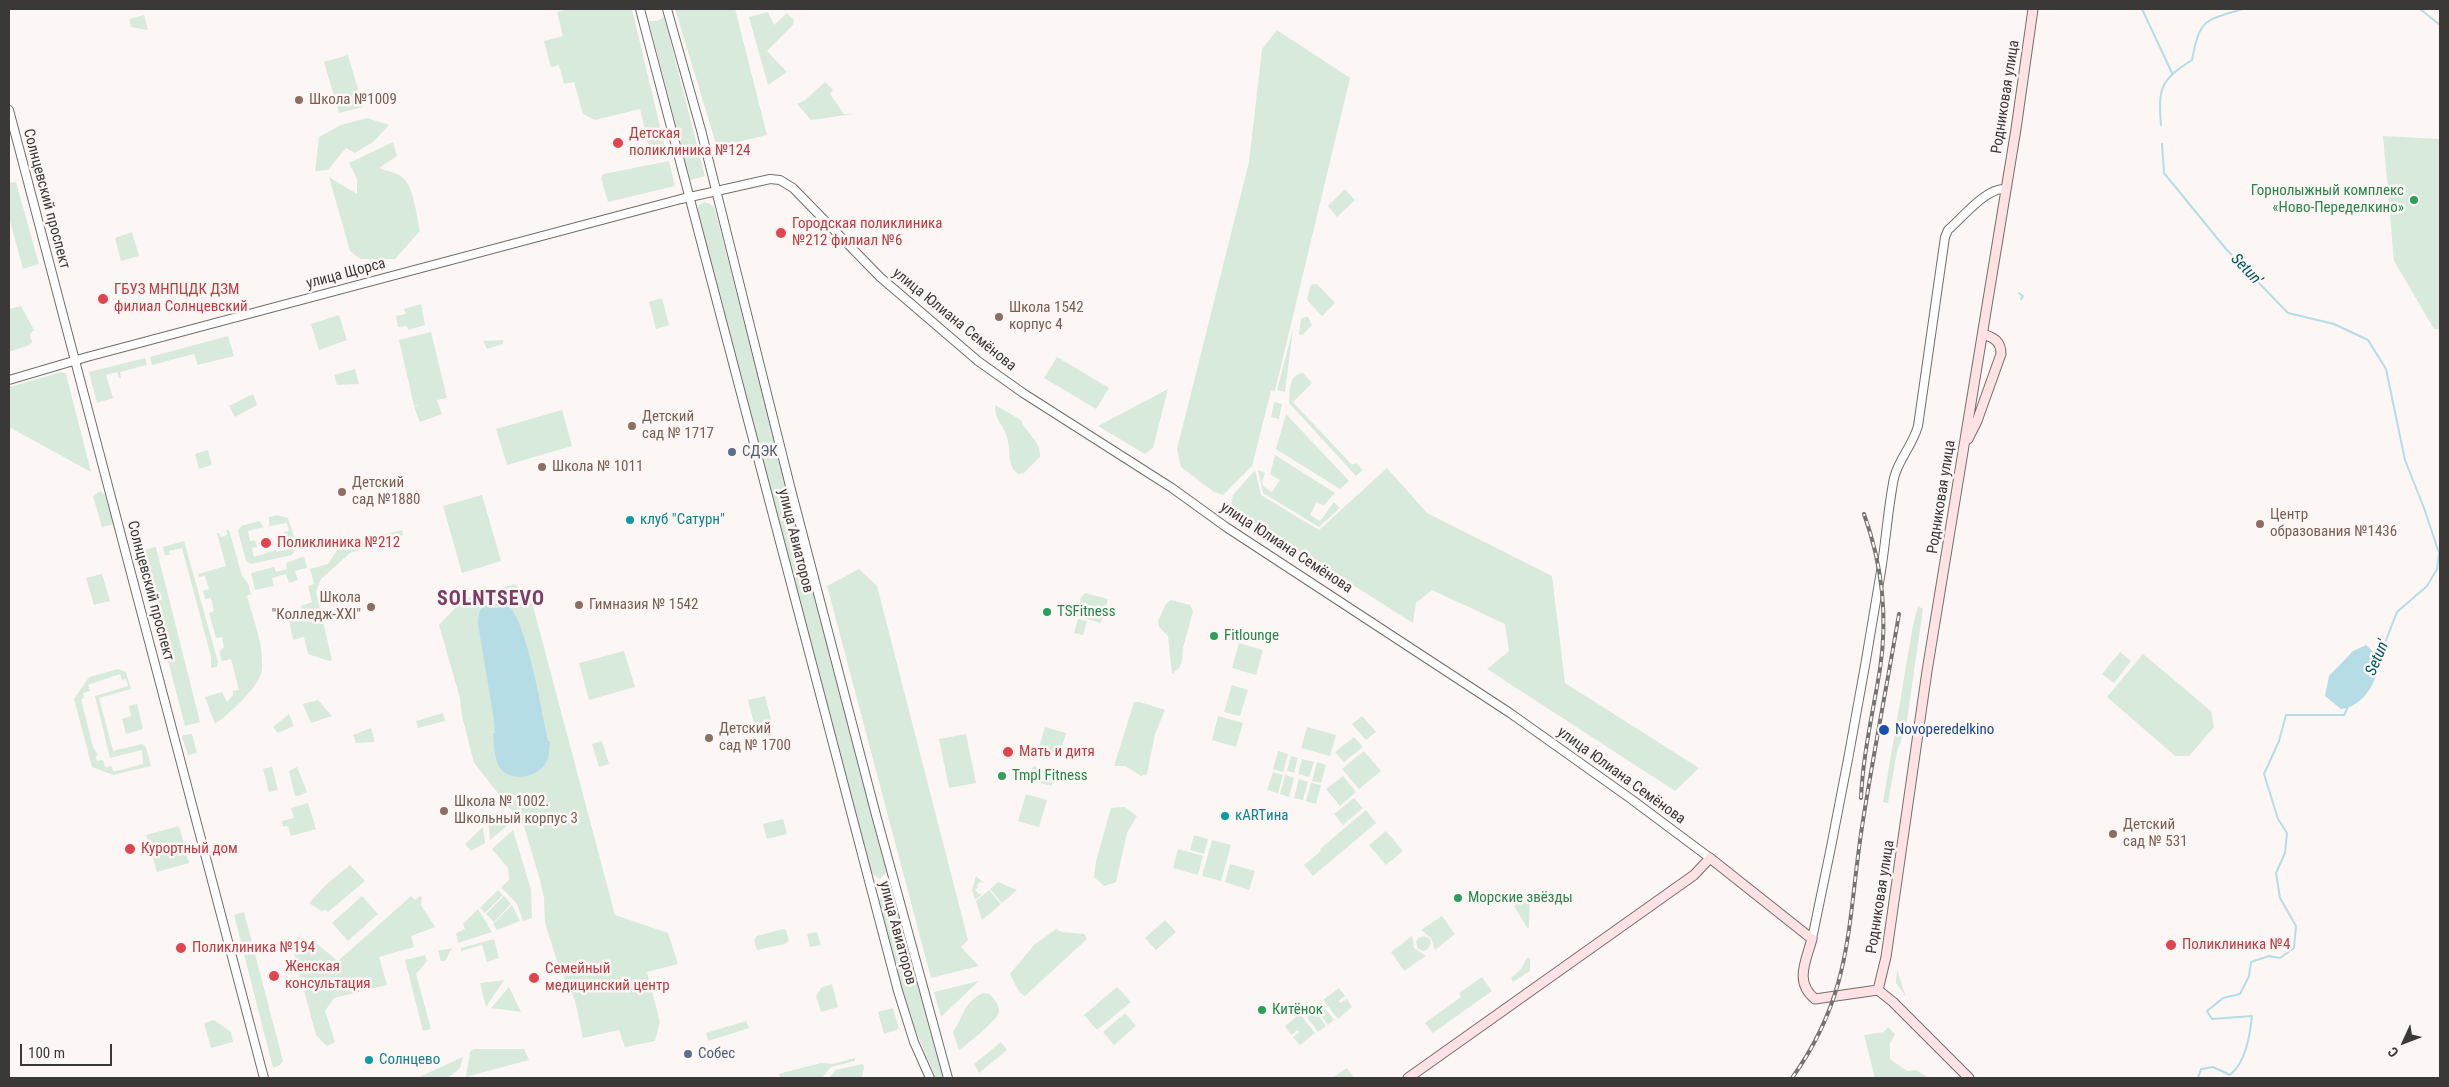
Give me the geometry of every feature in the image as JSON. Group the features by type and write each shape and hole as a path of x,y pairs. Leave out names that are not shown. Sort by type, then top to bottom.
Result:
{"main road":[{"name":"Родниковая улица","path":"1878,990 1886,957 1927,671 1984,334 2005,189 2026,68 2032,9"},
{"path":"1964,449 1977,420 2001,354 2001,349 1996,340 1984,334"},
{"path":"1408,1078 1694,875 1710,858"},
{"name":"улица Юлиана Семёнова","path":"1710,858 1812,939"},
{"path":"1812,939 1802,982 1807,992 1815,999 1878,990 1893,1002 1969,1078"}],"street":[{"name":"улица Авиаторов","path":"640,9 898,991 914,1042 930,1078"},
{"name":"улица Авиаторов","path":"667,9 716,190 790,486 948,1078"},
{"name":"Солнцевский проспект","path":"9,110 264,1078"},
{"name":"улица Юлиана Семёнова","path":"690,197 770,179 787,183 880,278 978,361 1023,393 1172,488 1226,527 1510,712 1631,798 1710,858"},
{"path":"1812,939 1841,800 1881,571 1895,477 1902,458 1914,442 1918,426 1942,248 1948,230 1985,196 1995,190 2005,189"},
{"name":"улица Щорса","path":"9,380 690,197"}],"green space":[{"path":"568,9 632,9 667,156 652,159 640,109 595,120 583,114 574,82 564,84 559,65 551,67 544,41 563,36 557,12"},
{"path":"675,9 735,9 767,135 717,147"},
{"path":"768,12 774,25 787,13 794,20 793,25 767,51 787,72 768,85 749,17"},
{"path":"144,15 148,30 131,27 129,19"},
{"path":"664,17 705,176 690,180 649,21 657,21"},
{"path":"1277,30 1350,78 1275,391 1271,391 1252,466 1223,495 1214,492 1181,467 1177,449 1249,162 1262,49"},
{"path":"348,55 363,107 339,113 324,62"},
{"path":"825,82 833,90 830,94 844,114 853,114 811,120 797,104 805,100"},
{"path":"367,118 389,125 373,142 355,153 346,148 328,170 315,171 319,137 341,125"},
{"name":"Горнолыжный комплекс «Ново-Переделкино»","path":"2383,136 2440,139 2440,329 2434,329 2394,261"},
{"path":"393,142 397,156 379,168 393,172 405,180 413,197 420,231 395,259 360,259 350,251 329,177 357,194 357,179 349,163"},
{"path":"669,161 675,186 608,202 601,178 604,174"},
{"path":"16,182 39,264 23,269 9,217 9,183"},
{"path":"1345,189 1355,200 1337,217 1328,206"},
{"path":"704,202 714,207 887,871 880,879 871,873 697,210 699,205"},
{"path":"132,232 139,256 121,261 115,238"},
{"path":"1317,284 1335,303 1322,316 1307,300 1310,286"},
{"path":"662,298 669,325 656,329 649,302"},
{"path":"421,304 425,325 408,330 407,326 398,327 396,316 406,314 404,309"},
{"path":"21,306 34,330 30,334 32,342 29,345 9,352 9,309"},
{"path":"339,315 347,340 319,350 311,324"},
{"path":"1308,317 1312,325 1302,335 1299,334 1301,319"},
{"path":"1293,329 1285,392 1277,390"},
{"path":"431,332 447,398 437,400 442,414 420,422 414,407 419,405 414,406 399,340"},
{"path":"228,336 234,356 198,365 194,354 152,365 150,357"},
{"path":"503,340 503,344 487,349 483,341"},
{"path":"1057,357 1109,388 1096,409 1044,378"},
{"path":"145,358 147,365 120,372 121,378 119,378 117,372 106,375 113,398 97,403 89,372"},
{"path":"355,369 359,384 337,385 334,375"},
{"path":"62,372 66,374 91,472 9,427 9,387"},
{"path":"1303,373 1312,383 1293,402 1352,465 1356,463 1363,470 1356,476 1289,403 1292,380 1298,374"},
{"path":"1168,389 1153,448 1145,454 1098,426"},
{"path":"253,394 257,405 235,417 229,406"},
{"path":"1274,402 1282,404 1279,419 1271,417"},
{"path":"995,405 1021,420 1026,430 1036,441 1040,457 1024,473 1018,474 1012,466 1007,436 996,415"},
{"path":"562,410 572,446 507,465 496,429"},
{"path":"1286,414 1349,481 1340,489 1276,449"},
{"path":"208,450 212,465 199,469 195,454"},
{"path":"1275,455 1335,493 1324,505 1316,503 1310,515 1320,521 1334,502 1340,508 1319,527 1263,493 1258,470 1265,473 1262,482 1263,486 1272,492 1280,480 1270,474"},
{"path":"1387,468 1427,513 1552,576 1565,683 1699,768 1675,791 1487,669 1509,651 1505,624 1432,590 1416,603 1413,623 1253,522 1231,504 1233,495 1255,470 1261,495 1319,530"},
{"path":"100,491 105,495 114,524 102,527 93,496"},
{"path":"482,495 501,561 462,573 443,506"},
{"path":"277,515 288,518 295,542 292,555 251,564 246,561 238,531 241,526 259,521 264,527 248,531 250,541 255,540 257,547 252,548 254,557 276,550 277,552 293,548 291,539 285,540 284,532 289,531 287,523 269,526 269,517"},
{"path":"226,530 229,530 242,576 248,583 251,594 247,596 260,641 262,669 256,684 250,692 215,724 205,697 222,692 227,702 233,695 233,691 239,690 231,659 222,661 219,651 224,647 222,637 216,638 209,613 214,611 211,598 205,599 203,591 209,589 205,576 199,577 198,574 226,566 217,533 221,537 227,535"},
{"path":"402,530 403,535 350,553 321,579 316,592 332,660 329,661 308,654 304,637 293,640 288,615 300,611 301,606 312,602 308,586 314,584 310,569 328,564 340,546"},
{"path":"184,541 218,662 217,667 211,668 211,657 182,548 169,551 170,555 165,555 163,547"},
{"path":"156,547 200,722 185,726 166,653 162,654 135,552"},
{"path":"304,557 307,568 295,571 298,580 289,583 286,574 272,578 274,586 255,590 251,573 274,567 276,572 287,569 286,563"},
{"path":"859,569 877,586 968,940 961,947 979,966 931,978 827,586"},
{"path":"102,574 110,601 94,605 86,578"},
{"path":"515,584 523,592 529,591 615,915 668,933 678,964 647,972 660,1022 655,1041 625,1047 619,1030 583,1038 575,1001 558,964 545,923 544,898 524,826 474,763 462,716 460,698 439,625 464,599"},
{"path":"1085,593 1108,599 1101,623 1076,616 1081,597"},
{"path":"1171,600 1190,605 1193,611 1183,648 1182,662 1179,668 1172,674 1168,636 1159,627 1158,621 1166,604"},
{"path":"1918,606 1923,609 1906,727 1897,752 1888,803 1883,802 1913,625"},
{"path":"1078,619 1087,621 1083,635 1074,633"},
{"path":"1239,643 1263,650 1256,675 1232,668"},
{"path":"624,651 635,687 589,700 579,663"},
{"path":"2120,652 2131,661 2114,683 2102,674"},
{"path":"2143,654 2211,711 2214,727 2189,756 2175,756 2107,697"},
{"path":"118,669 126,672 131,689 99,698 113,751 142,744 146,747 151,766 113,775 92,767 74,699 89,677","holes":["120,674 122,680 126,679 128,686 95,696 110,758 142,750 143,764 113,771 112,766 105,767 103,760 97,761 96,756 98,755 93,747 81,699 84,698 83,693 90,691 88,685"]},
{"path":"1232,685 1248,690 1240,716 1224,712"},
{"path":"765,696 772,723 755,727 748,700"},
{"path":"318,700 332,716 311,723 303,704"},
{"path":"1134,702 1165,710 1155,734 1147,774 1141,776 1125,766 1114,766"},
{"path":"137,704 143,729 126,734 122,719 131,716 129,706"},
{"path":"443,713 445,721 418,728 416,721"},
{"path":"289,714 294,726 278,733 273,727"},
{"path":"1218,716 1243,723 1236,747 1212,740"},
{"path":"1362,716 1376,732 1366,740 1352,724"},
{"path":"1045,727 1066,733 1060,754 1039,748"},
{"path":"1307,727 1336,735 1330,756 1301,748"},
{"path":"371,728 375,742 356,743 353,735"},
{"path":"192,734 197,753 188,755 182,738 183,735"},
{"path":"966,734 976,783 949,788 939,739"},
{"path":"1354,737 1363,747 1344,762 1335,752"},
{"path":"602,741 609,764 599,767 592,744"},
{"path":"1278,751 1288,754 1283,772 1273,769"},
{"path":"1364,751 1381,771 1359,789 1342,769"},
{"path":"1291,756 1298,758 1294,773 1287,771"},
{"path":"1302,759 1314,762 1309,777 1298,774"},
{"path":"1317,762 1326,765 1321,783 1312,781"},
{"path":"1033,766 1055,773 1052,786 1029,780"},
{"path":"272,767 278,790 269,792 263,769"},
{"path":"297,767 307,792 295,796 289,771"},
{"path":"1273,772 1283,775 1278,793 1267,790"},
{"path":"1285,775 1294,778 1289,797 1280,794"},
{"path":"1343,776 1356,792 1340,806 1326,789"},
{"path":"1299,779 1308,782 1303,800 1294,798"},
{"path":"1311,783 1321,785 1316,804 1306,801"},
{"path":"1026,794 1047,800 1039,827 1018,821"},
{"path":"1354,798 1363,808 1343,825 1334,814"},
{"path":"308,803 316,829 291,836 288,826 283,827 282,821 294,818 291,808"},
{"path":"1125,807 1137,816 1127,833 1116,882 1104,886 1094,877 1096,861 1111,808"},
{"path":"1366,810 1376,823 1313,876 1304,865"},
{"path":"496,813 499,814 507,826 490,840 488,819"},
{"path":"783,819 787,834 767,839 763,824"},
{"path":"179,826 189,863 157,872 146,835"},
{"path":"483,827 485,843 471,851 465,844"},
{"path":"513,830 531,890 532,918 523,921 517,904 501,887 509,880 508,868 492,849"},
{"path":"1386,831 1403,851 1386,865 1369,845"},
{"path":"1194,835 1208,839 1204,854 1190,850"},
{"path":"1212,840 1231,845 1221,881 1202,876"},
{"path":"1178,849 1203,856 1198,875 1173,868"},
{"path":"1230,864 1255,871 1249,890 1225,882"},
{"path":"350,865 365,881 328,912 326,910 321,911 309,903 327,884"},
{"path":"976,876 984,883 980,882 977,885 978,887 975,890 982,894 975,900 972,890"},
{"path":"998,882 1017,890 1002,903 990,889"},
{"path":"498,890 503,895 485,913 480,908"},
{"path":"989,890 1001,904 982,920 976,901"},
{"path":"885,891 894,894 944,1078 936,1078 906,1008 879,899"},
{"path":"1530,894 1529,927 1528,929 1514,906"},
{"path":"362,896 378,914 348,941 332,923"},
{"path":"411,896 415,900 420,896 422,898 421,905 435,927 411,936 414,947 379,957 387,985 334,998 325,1011 335,1042 327,1046 316,1035 292,946 298,936 304,943 317,944 338,961"},
{"path":"504,896 511,904 494,922 486,914"},
{"path":"512,905 520,921 497,930 493,924"},
{"path":"478,909 492,932 458,943 456,933 465,929 463,924"},
{"path":"244,912 283,1061 280,1065 273,1068 234,915"},
{"path":"1442,916 1455,934 1435,950 1431,938 1421,930"},
{"path":"1165,920 1176,932 1156,950 1145,938"},
{"path":"783,929 786,930 789,941 785,944 757,950 754,940 757,936"},
{"path":"1056,929 1062,932 1084,934 1087,939 1025,996 1019,992 1010,974 1034,945"},
{"path":"817,932 821,945 810,947 807,934"},
{"path":"1412,936 1414,948 1426,956 1404,971 1391,952"},
{"path":"1424,936 1430,939 1431,943 1428,949 1424,951 1418,949 1416,942 1418,938"},
{"path":"494,939 499,958 487,962 482,945 461,951 461,948"},
{"path":"452,948 445,961 441,961 438,951"},
{"path":"425,955 427,961 416,974 431,1029 423,1031 405,960"},
{"path":"1527,958 1530,958 1530,971 1513,982 1511,978 1521,969"},
{"path":"1897,970 1906,997 1896,983"},
{"path":"1482,977 1492,991 1433,1033 1425,1023 1461,997 1459,993"},
{"path":"504,980 486,1007 480,983"},
{"path":"979,981 941,1017 934,992"},
{"path":"832,984 838,1007 821,1012 816,996 822,987"},
{"path":"509,987 521,1012 491,1008"},
{"path":"1117,987 1131,1002 1097,1030 1084,1015"},
{"path":"1339,988 1345,996 1339,1001 1340,1003 1347,999 1352,1007 1338,1019 1323,1000"},
{"path":"984,993 990,994 998,1005 998,1015 975,1038 959,1050 953,1032 968,1004"},
{"path":"1320,1002 1334,1020 1328,1025 1314,1006"},
{"path":"1313,1007 1326,1026 1318,1032 1304,1013"},
{"path":"893,1008 899,1029 884,1034 878,1012"},
{"path":"1125,1013 1136,1026 1114,1045 1103,1032"},
{"path":"1300,1014 1315,1033 1300,1045 1293,1037 1299,1033 1298,1030 1291,1035 1285,1026"},
{"path":"214,1020 231,1032 233,1042 211,1048 204,1023"},
{"path":"746,1021 749,1028 708,1041 706,1033"},
{"path":"1888,1027 1895,1034 1890,1044 1890,1059 1907,1071 1916,1070 1929,1078 1875,1078 1864,1035 1884,1032"},
{"path":"1001,1042 1007,1050 979,1073 974,1064"},
{"path":"474,1049 524,1049 529,1060 466,1077 470,1052"},
{"path":"463,1057 460,1068 448,1078 417,1078"},
{"path":"855,1058 855,1061 831,1067 822,1078 782,1078 778,1074 821,1063 832,1064"},
{"path":"862,1064 864,1066 862,1078 829,1078 836,1070"},
{"path":"1347,1068 1354,1078 1332,1078"}],"water":[{"path":"501,604 508,605 522,630 533,670 548,741 550,741 549,756 541,769 530,775 517,777 504,772 497,761 493,733 495,733 494,720 478,624 480,612 483,608 489,605 492,608 498,608"},
{"path":"2366,645 2379,657 2379,665 2374,682 2357,703 2341,709 2325,696 2329,676 2353,651"}],"waterway":[{"path":"2142,9 2172,73"},
{"name":"Setun'","path":"2161,125 2160,102 2163,86 2173,74 2192,60 2201,29 2212,19 2243,9"},
{"name":"Setun'","path":"2420,9 2440,25"},
{"name":"Setun'","path":"2162,144 2164,173 2226,249 2288,313 2334,324 2368,340 2386,369 2405,460 2439,553 2437,569 2427,586 2397,612 2379,658"},
{"path":"2019,293 2023,296 2021,299"},
{"name":"Setun'","path":"2198,1078 2201,1069 2213,1067 2230,1075 2235,1070 2246,1048 2252,1016 2212,1019 2207,1011 2223,998 2240,994 2249,976 2251,962 2269,956 2280,958 2294,948 2296,926 2280,898 2276,873 2285,853 2287,833 2278,819 2264,774 2279,741 2286,715 2344,715 2348,707"}],"railway":[{"path":"1861,798 1866,749 1880,669 1883,629 1882,590 1879,571 1864,514"},
{"path":"1792,1078 1812,1047 1827,1017 1844,957 1862,827 1899,614"}],"place":[{"name":"Школа №1009","path":"299,100"},
{"name":"Детская поликлиника №124","path":"618,143"},
{"name":"Горнолыжный комплекс «Ново-Переделкино»","path":"2414,200"},
{"name":"Городская поликлиника №212 филиал №6","path":"781,233"},
{"name":"ГБУЗ МНПЦДК ДЗМ филиал Солнцевский","path":"103,299"},
{"name":"Школа 1542 корпус 4","path":"999,317"},
{"name":"Детский сад № 1717","path":"632,426"},
{"name":"СДЭК","path":"732,452"},
{"name":"Школа № 1011","path":"542,467"},
{"name":"Детский сад №1880","path":"342,492"},
{"name":"клуб \"Сатурн\"","path":"630,520"},
{"name":"Центр образования №1436","path":"2260,524"},
{"name":"Поликлиника №212","path":"266,543"},
{"name":"Гимназия № 1542","path":"579,605"},
{"name":"Школа \"Колледж-XXI\"","path":"371,607"},
{"name":"TSFitness","path":"1047,612"},
{"name":"Fitlounge","path":"1214,636"},
{"name":"Novoperedelkino","path":"1884,730"},
{"name":"Детский сад № 1700","path":"709,738"},
{"name":"Мать и дитя","path":"1008,752"},
{"name":"Tmpl Fitness","path":"1002,776"},
{"name":"Школа № 1002. Школьный корпус 3","path":"444,811"},
{"name":"кARTина","path":"1225,816"},
{"name":"Детский сад № 531","path":"2113,834"},
{"name":"Курортный дом","path":"130,849"},
{"name":"Морские звёзды","path":"1458,898"},
{"name":"Поликлиника №4","path":"2171,945"},
{"name":"Поликлиника №194","path":"181,948"},
{"name":"Женская консультация","path":"274,976"},
{"name":"Семейный медицинский центр","path":"534,978"},
{"name":"Китёнок","path":"1262,1010"},
{"name":"Собес","path":"688,1054"},
{"name":"Солнцево","path":"369,1060"}],"district":[{"name":"SOLNTSEVO","path":"491,600"}]}
